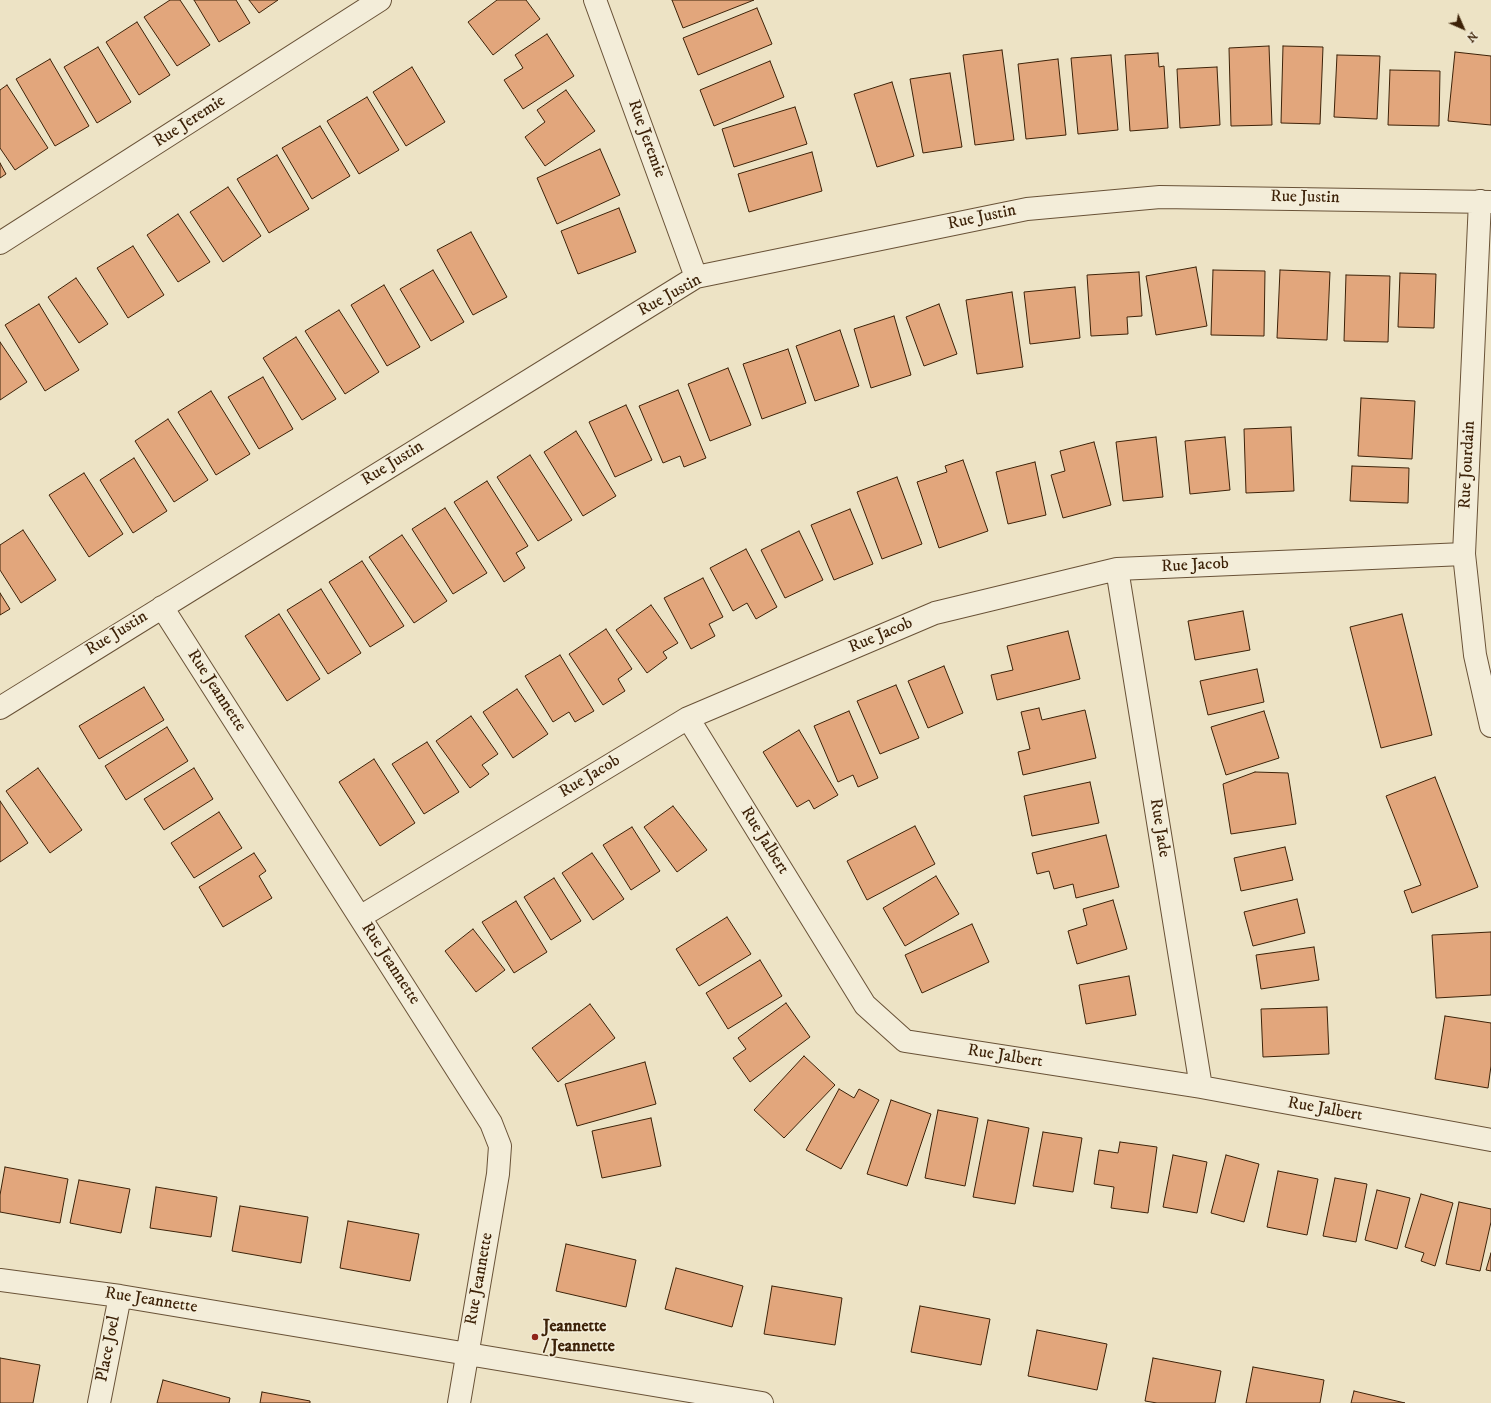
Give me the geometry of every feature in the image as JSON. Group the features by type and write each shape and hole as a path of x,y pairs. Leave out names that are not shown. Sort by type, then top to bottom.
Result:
{"street":[{"name":"Rue Jeremie","path":"0,243 380,0"},
{"name":"Rue Jeremie","path":"595,0 696,277"},
{"name":"Rue Justin","path":"0,708 696,277 1027,209 1160,197 1486,201"},
{"name":"Rue Jourdain","path":"1486,201 1464,554 1475,655 1491,726"},
{"name":"Rue Jacob","path":"360,917 688,718 936,613 1117,570 1464,554"},
{"name":"Rue Jade","path":"1117,570 1201,1087"},
{"name":"Rue Jeannette","path":"162,607 492,1123 500,1146 498,1174 459,1403"},
{"name":"Rue Jalbert","path":"688,718 865,1006 905,1041 1201,1087 1491,1140"},
{"name":"Rue Jeannette","path":"0,1280 120,1296 762,1403"},
{"name":"Place Joel","path":"99,1403 120,1296"}],"building":[{"path":"170,0 180,0 210,45 177,66 144,17"},
{"path":"194,0 236,0 250,23 219,42"},
{"path":"249,0 278,0 259,13"},
{"path":"497,0 526,0 540,19 493,55 468,22"},
{"path":"672,0 754,0 683,28"},
{"path":"757,8 772,44 698,75 683,38"},
{"path":"137,22 170,75 139,95 106,42"},
{"path":"547,34 574,76 523,109 504,80 523,68 515,55"},
{"path":"1269,46 1272,125 1231,126 1229,48"},
{"path":"1283,46 1323,47 1320,124 1281,123"},
{"path":"98,47 131,102 97,123 64,67"},
{"path":"1002,50 1014,140 975,145 963,55"},
{"path":"1455,52 1491,56 1491,125 1448,121"},
{"path":"1158,53 1159,67 1164,66 1168,128 1130,131 1125,55"},
{"path":"1111,55 1118,130 1078,134 1071,58"},
{"path":"1337,55 1380,56 1377,119 1334,117"},
{"path":"50,59 89,126 55,146 16,79"},
{"path":"1058,59 1066,135 1026,139 1018,64"},
{"path":"770,61 784,97 714,126 700,90"},
{"path":"412,67 445,122 406,146 373,92"},
{"path":"1217,67 1220,125 1180,128 1177,69"},
{"path":"1390,70 1440,71 1439,126 1388,125"},
{"path":"950,73 962,147 923,153 910,79"},
{"path":"892,82 914,156 877,167 854,94"},
{"path":"7,85 48,148 15,170 0,148 0,90"},
{"path":"566,90 595,131 545,166 525,137 545,122 537,110"},
{"path":"367,97 399,150 359,174 327,121"},
{"path":"795,107 807,144 734,167 722,129"},
{"path":"320,126 350,176 312,199 282,148"},
{"path":"600,149 620,195 557,224 537,178"},
{"path":"812,152 822,191 749,212 738,174"},
{"path":"277,155 309,209 269,233 237,179"},
{"path":"0,163 6,174 0,178"},
{"path":"228,187 261,236 223,262 190,212"},
{"path":"619,208 636,252 578,274 561,231"},
{"path":"178,214 210,262 178,282 147,235"},
{"path":"471,232 507,297 473,315 437,250"},
{"path":"133,246 164,295 128,318 97,268"},
{"path":"1196,267 1207,326 1156,335 1146,276"},
{"path":"433,270 464,322 431,341 400,289"},
{"path":"1213,270 1265,271 1264,336 1211,335"},
{"path":"1280,270 1330,272 1327,340 1277,338"},
{"path":"1139,272 1142,316 1127,317 1128,334 1091,336 1087,275"},
{"path":"1400,273 1436,274 1434,328 1398,327"},
{"path":"1346,275 1390,276 1388,342 1344,341"},
{"path":"76,278 108,324 79,343 48,297"},
{"path":"384,285 420,347 387,366 351,305"},
{"path":"1075,287 1080,338 1030,344 1024,292"},
{"path":"1012,292 1023,367 977,374 966,300"},
{"path":"39,304 79,370 45,391 5,325"},
{"path":"939,304 957,354 924,366 906,317"},
{"path":"339,310 379,372 345,394 305,331"},
{"path":"894,316 911,375 871,388 854,329"},
{"path":"840,330 859,386 815,401 796,346"},
{"path":"296,337 336,399 302,420 263,358"},
{"path":"0,342 27,382 0,400"},
{"path":"788,349 806,403 762,419 743,364"},
{"path":"728,368 751,425 710,441 688,384"},
{"path":"263,377 293,429 259,449 228,397"},
{"path":"678,390 706,458 684,467 680,456 663,463 639,406"},
{"path":"211,391 250,454 216,475 178,412"},
{"path":"1361,398 1415,401 1412,459 1358,456"},
{"path":"626,405 652,460 615,477 589,422"},
{"path":"168,419 208,480 174,502 135,441"},
{"path":"1291,427 1294,491 1246,493 1244,429"},
{"path":"576,431 616,496 583,516 544,452"},
{"path":"1156,437 1163,497 1123,501 1116,442"},
{"path":"1225,437 1230,490 1190,494 1185,441"},
{"path":"1094,442 1111,505 1063,518 1051,475 1065,471 1060,451"},
{"path":"530,455 572,520 538,541 497,477"},
{"path":"134,458 167,511 133,533 100,480"},
{"path":"963,460 988,531 939,548 917,482 947,472 945,466"},
{"path":"1035,462 1046,515 1008,524 996,472"},
{"path":"1352,466 1409,468 1408,503 1350,501"},
{"path":"84,473 123,534 89,557 49,495"},
{"path":"897,477 922,544 882,559 857,492"},
{"path":"487,481 528,546 516,553 525,568 504,582 454,502"},
{"path":"445,508 487,573 453,594 412,529"},
{"path":"850,509 873,564 834,580 811,525"},
{"path":"23,530 56,580 21,603 0,570 0,545"},
{"path":"799,531 823,580 785,598 761,550"},
{"path":"402,535 447,601 414,623 369,557"},
{"path":"746,549 777,607 756,619 747,603 733,611 710,568"},
{"path":"362,561 404,626 370,647 329,582"},
{"path":"703,578 723,617 709,624 715,636 691,649 664,598"},
{"path":"321,589 361,653 328,674 287,610"},
{"path":"0,593 10,609 0,615"},
{"path":"651,605 678,643 663,652 667,658 647,673 616,630"},
{"path":"1243,611 1250,650 1195,660 1188,621"},
{"path":"279,614 320,679 287,701 245,636"},
{"path":"1402,614 1432,735 1381,748 1350,627"},
{"path":"606,629 632,669 618,679 625,691 603,705 569,654"},
{"path":"1068,631 1080,679 997,700 991,675 1013,670 1007,646"},
{"path":"560,655 594,711 575,722 569,712 553,722 525,676"},
{"path":"944,666 963,713 928,728 908,681"},
{"path":"1257,669 1264,702 1208,715 1200,681"},
{"path":"896,685 919,738 880,754 857,701"},
{"path":"144,687 164,720 99,759 79,726"},
{"path":"517,689 548,734 513,758 483,712"},
{"path":"1039,708 1042,720 1085,710 1096,758 1023,775 1018,752 1030,749 1021,712"},
{"path":"849,711 878,778 858,787 853,775 838,782 814,726"},
{"path":"1264,711 1279,758 1226,775 1211,727"},
{"path":"471,716 498,754 482,765 489,774 470,788 436,741"},
{"path":"167,727 188,761 126,800 105,766"},
{"path":"799,730 838,795 814,809 809,800 797,807 763,752"},
{"path":"427,742 459,792 424,814 392,764"},
{"path":"374,759 415,823 380,846 339,782"},
{"path":"38,768 82,830 50,853 6,791"},
{"path":"194,768 213,799 164,830 144,799"},
{"path":"1255,772 1288,773 1296,824 1231,834 1223,784"},
{"path":"1435,777 1478,887 1412,913 1404,891 1421,885 1386,796"},
{"path":"1090,782 1099,823 1032,836 1024,796"},
{"path":"0,801 28,843 0,862"},
{"path":"673,806 707,850 677,872 644,827"},
{"path":"219,812 242,848 194,878 171,843"},
{"path":"915,826 935,864 867,900 847,861"},
{"path":"632,827 660,871 631,890 603,845"},
{"path":"1106,835 1119,887 1076,898 1073,884 1054,889 1049,871 1037,874 1032,853"},
{"path":"1285,847 1293,880 1241,891 1234,858"},
{"path":"254,853 266,871 259,876 272,898 223,927 199,887"},
{"path":"592,853 624,899 593,920 562,873"},
{"path":"936,876 959,914 905,946 883,908"},
{"path":"554,878 581,921 551,940 524,897"},
{"path":"1297,899 1305,933 1253,946 1244,912"},
{"path":"1113,900 1127,949 1077,964 1068,931 1087,925 1083,909"},
{"path":"516,901 547,952 514,973 482,922"},
{"path":"727,917 751,954 699,986 676,949"},
{"path":"972,924 989,962 922,993 905,955"},
{"path":"473,929 505,970 476,992 445,951"},
{"path":"1491,932 1491,995 1436,998 1432,935"},
{"path":"1314,947 1319,980 1261,989 1256,955"},
{"path":"760,960 782,996 728,1029 706,993"},
{"path":"1129,976 1136,1015 1086,1024 1079,985"},
{"path":"786,1003 810,1037 750,1082 733,1058 746,1049 738,1038"},
{"path":"590,1004 615,1038 558,1082 532,1048"},
{"path":"1327,1007 1329,1054 1263,1057 1261,1009"},
{"path":"1445,1016 1491,1023 1491,1066 1488,1088 1435,1079"},
{"path":"804,1056 835,1085 784,1138 754,1110"},
{"path":"645,1062 656,1104 577,1126 565,1084"},
{"path":"839,1089 854,1098 859,1089 879,1100 841,1169 806,1150"},
{"path":"891,1100 931,1114 907,1186 867,1174"},
{"path":"938,1110 978,1118 965,1186 925,1178"},
{"path":"651,1118 661,1166 602,1178 592,1131"},
{"path":"988,1120 1029,1128 1015,1204 973,1197"},
{"path":"1043,1132 1082,1138 1073,1192 1033,1186"},
{"path":"1120,1142 1157,1147 1148,1213 1111,1208 1114,1187 1094,1184 1099,1150 1118,1153"},
{"path":"1173,1155 1207,1162 1197,1213 1163,1207"},
{"path":"1226,1155 1259,1164 1244,1222 1211,1213"},
{"path":"5,1167 68,1179 60,1223 0,1212 0,1195"},
{"path":"1278,1171 1318,1179 1307,1235 1267,1227"},
{"path":"1335,1178 1367,1184 1356,1242 1323,1236"},
{"path":"79,1180 130,1189 121,1233 70,1223"},
{"path":"156,1187 217,1197 211,1237 150,1228"},
{"path":"1377,1190 1410,1198 1397,1249 1365,1240"},
{"path":"1421,1194 1453,1203 1435,1266 1421,1261 1424,1253 1405,1247"},
{"path":"1459,1202 1491,1209 1491,1222 1480,1271 1446,1264"},
{"path":"240,1206 308,1217 301,1263 232,1251"},
{"path":"348,1221 419,1234 410,1281 340,1268"},
{"path":"566,1244 636,1260 626,1307 556,1291"},
{"path":"1491,1253 1491,1271 1486,1270"},
{"path":"676,1268 743,1286 732,1327 665,1309"},
{"path":"772,1286 842,1298 835,1345 764,1334"},
{"path":"920,1306 990,1319 981,1365 911,1352"},
{"path":"1037,1330 1107,1344 1097,1390 1028,1376"},
{"path":"0,1358 40,1365 33,1403 0,1403"},
{"path":"1153,1358 1221,1371 1215,1403 1157,1403 1145,1401"},
{"path":"1253,1367 1324,1380 1320,1403 1246,1403"},
{"path":"163,1380 230,1398 229,1403 157,1403"},
{"path":"1354,1391 1405,1403 1351,1403"},
{"path":"262,1392 310,1401 310,1403 260,1403"}],"place":[{"name":"Jeannette / Jeannette","path":"535,1337"}]}
